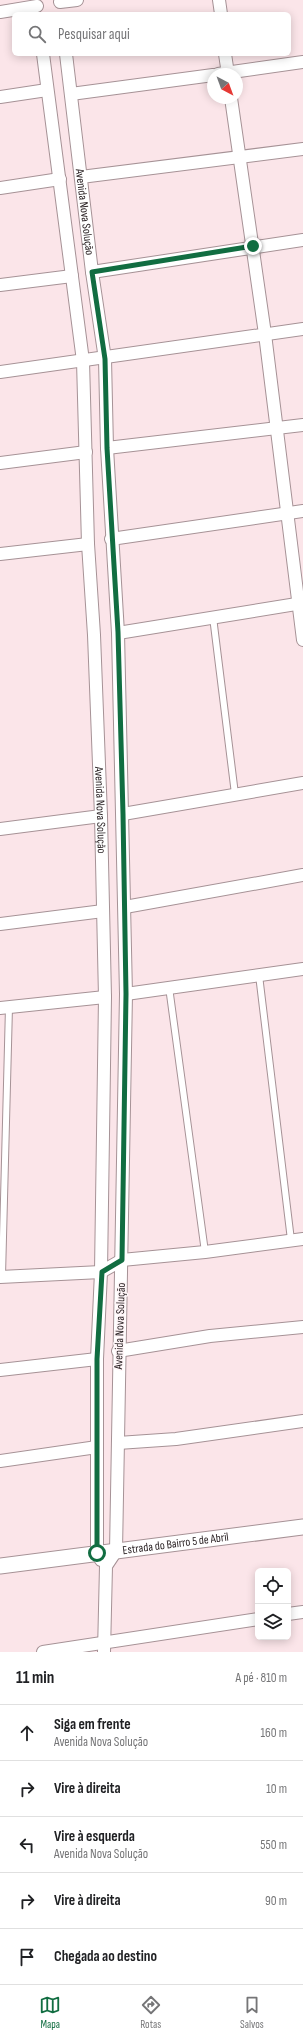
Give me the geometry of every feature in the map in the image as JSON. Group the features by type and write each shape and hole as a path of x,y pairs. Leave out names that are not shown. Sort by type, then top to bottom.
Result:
{"street":[{"path":"60,5 77,0"},
{"path":"219,0 221,12"},
{"path":"0,12 37,7"},
{"name":"Avenida Nova Solução","path":"43,56 83,361 88,544 94,635 101,816 105,997 102,1272 97,1359 97,1553"},
{"name":"Avenida Nova Solução","path":"66,56 92,272 105,359 111,539 118,632 126,907 126,994 122,1260 118,1351 116,1551"},
{"path":"224,68 225,56"},
{"path":"243,71 303,62"},
{"path":"71,94 207,76"},
{"path":"0,97 47,90"},
{"path":"232,104 241,157 287,512 301,603 303,640"},
{"path":"81,177 303,149"},
{"path":"0,188 60,179"},
{"path":"92,272 253,246 303,240"},
{"path":"0,285 72,276"},
{"path":"0,372 105,359 265,334 303,330"},
{"path":"107,448 303,425"},
{"path":"0,463 86,452"},
{"path":"111,539 287,512 303,511"},
{"path":"0,554 88,544"},
{"path":"118,632 301,603"},
{"path":"123,814 303,783"},
{"path":"0,829 101,816"},
{"path":"126,907 303,875"},
{"path":"0,924 103,911"},
{"path":"126,994 303,969"},
{"path":"4,1008 105,997"},
{"path":"1,1276 102,1272 122,1260 205,1252 303,1239"},
{"path":"118,1351 210,1336 303,1327"},
{"path":"0,1370 97,1359"},
{"path":"118,1443 183,1438 303,1421"},
{"path":"0,1461 96,1447"},
{"name":"Estrada do Bairro 5 de Abril","path":"0,1566 303,1527"},
{"path":"104,1648 106,1566 116,1551"},
{"path":"97,1553 106,1566"},
{"path":"291,1614 303,1612"},
{"path":"43,1652 104,1648 255,1620"}],"lane":[{"path":"213,617 235,794"},
{"path":"259,975 291,1240"},
{"path":"169,987 205,1252"},
{"path":"1,1276 4,1008"}],"route":[{"path":"97,1553 97,1359 102,1272 122,1260 126,907 118,632 111,539 105,359 92,272 253,246"}]}
